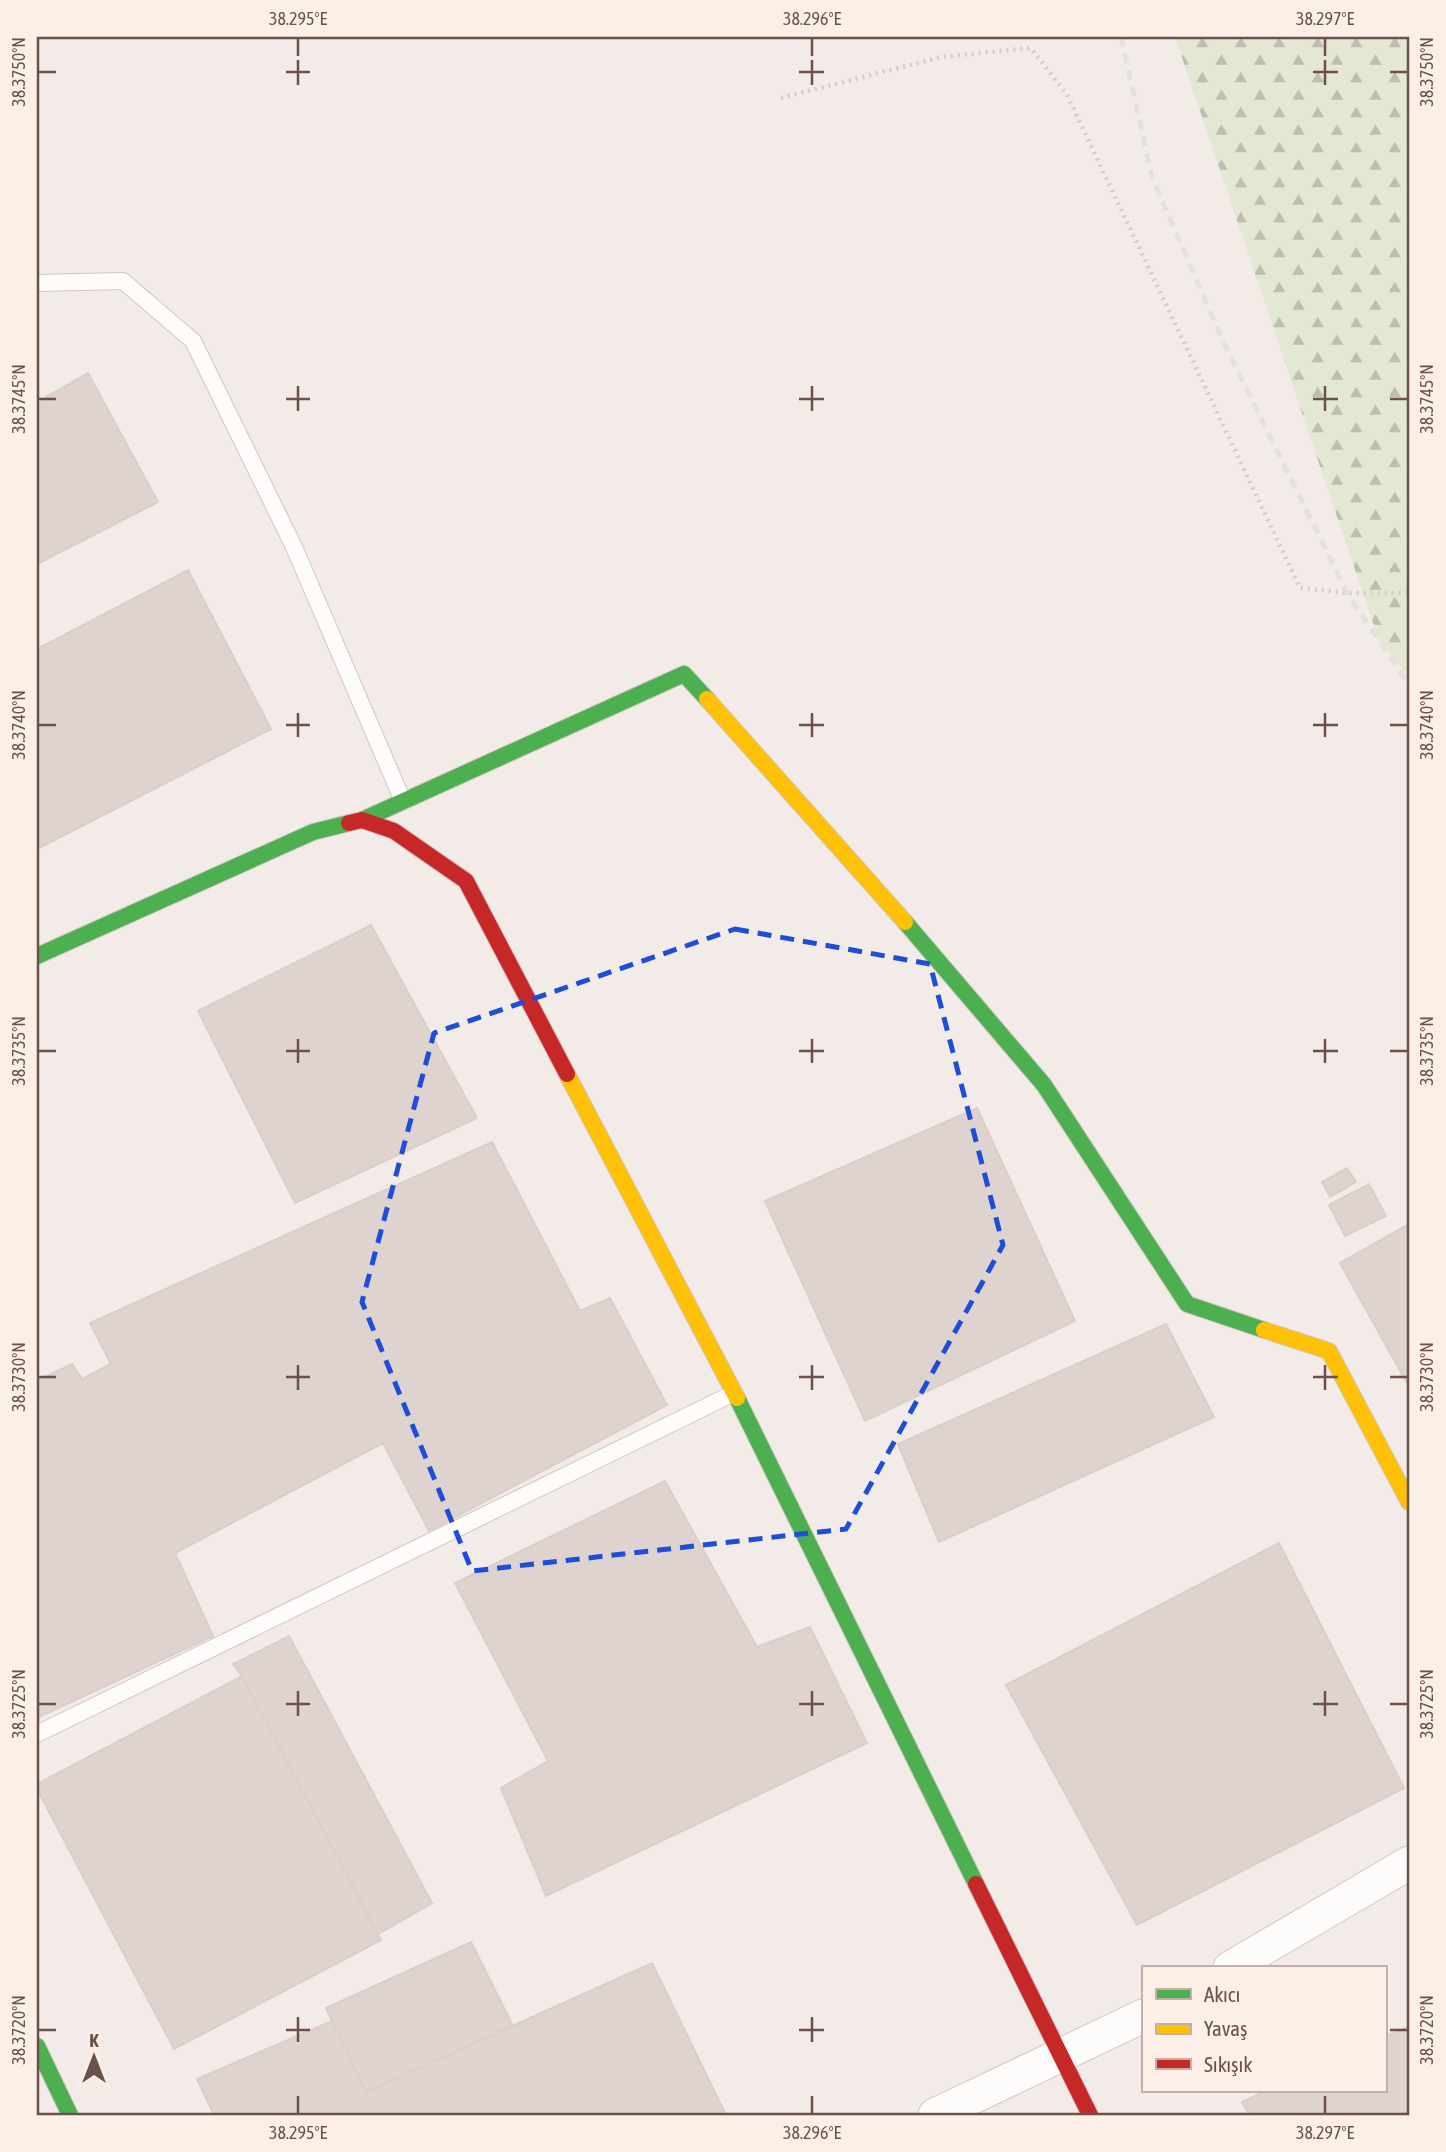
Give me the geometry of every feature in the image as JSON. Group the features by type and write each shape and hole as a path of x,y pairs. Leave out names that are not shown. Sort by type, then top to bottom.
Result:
{"street":[{"path":"37,956 313,832 362,820 684,674 919,936 1044,1085 1187,1304 1329,1351 1409,1502"},
{"path":"362,820 394,831 466,881 734,1393 1090,2115"},
{"path":"1233,1966 1409,1863"},
{"path":"935,2115 1142,2016"},
{"path":"37,2046 70,2115"}],"lane":[{"path":"37,283 123,281 193,341 294,547 403,801"},
{"path":"37,1734 734,1393"}],"path":[{"path":"781,98 941,57 1031,48 1067,95 1300,588 1347,593 1409,593"}],"highlighted area":[{"path":"735,929 930,964 1003,1245 846,1529 472,1571 362,1302 434,1033"}],"green space":[{"path":"1175,37 1409,37 1409,677 1379,641"}],"building":[{"path":"88,373 158,502 37,564 37,402"},
{"path":"188,570 271,729 37,849 37,649"},
{"path":"371,925 477,1118 295,1203 198,1011"},
{"path":"977,1108 1075,1321 865,1421 765,1201"},
{"path":"492,1142 580,1311 610,1298 667,1405 429,1531 383,1443 175,1553 213,1636 37,1718 37,1381 72,1364 82,1379 111,1364 90,1323"},
{"path":"1347,1168 1356,1182 1330,1197 1322,1182"},
{"path":"1369,1184 1386,1216 1345,1236 1329,1205"},
{"path":"1409,1224 1409,1387 1340,1263"},
{"path":"1166,1324 1214,1417 939,1542 898,1444"},
{"path":"665,1481 757,1647 810,1627 867,1743 546,1896 501,1788 548,1761 455,1583"},
{"path":"1279,1543 1404,1788 1137,1925 1006,1685"},
{"path":"289,1636 432,1903 378,1934 242,1676 233,1664"},
{"path":"242,1676 381,1940 174,2049 37,1789 37,1784"},
{"path":"471,1942 513,2026 366,2092 326,2008"},
{"path":"652,1963 726,2115 214,2115 197,2079 332,2021 366,2092"},
{"path":"1409,2026 1409,2115 1249,2115 1242,2102 1264,2092 1386,2092 1386,2037"}],"railway":[{"path":"1121,37 1152,177 1222,339 1347,593 1409,685"}],"traffic: fast":[{"path":"362,820 684,674 707,699"},
{"path":"37,956 313,832 349,823"},
{"path":"905,922 1044,1085 1187,1304 1264,1330"},
{"path":"737,1398 976,1884"},
{"path":"37,2046 70,2115"}],"traffic: slow":[{"path":"707,699 905,922"},
{"path":"567,1074 737,1398"},
{"path":"1264,1330 1329,1351 1409,1502"}],"traffic: jam":[{"path":"349,823 362,820 394,831 466,881 567,1074"},
{"path":"976,1884 1090,2115"}]}
